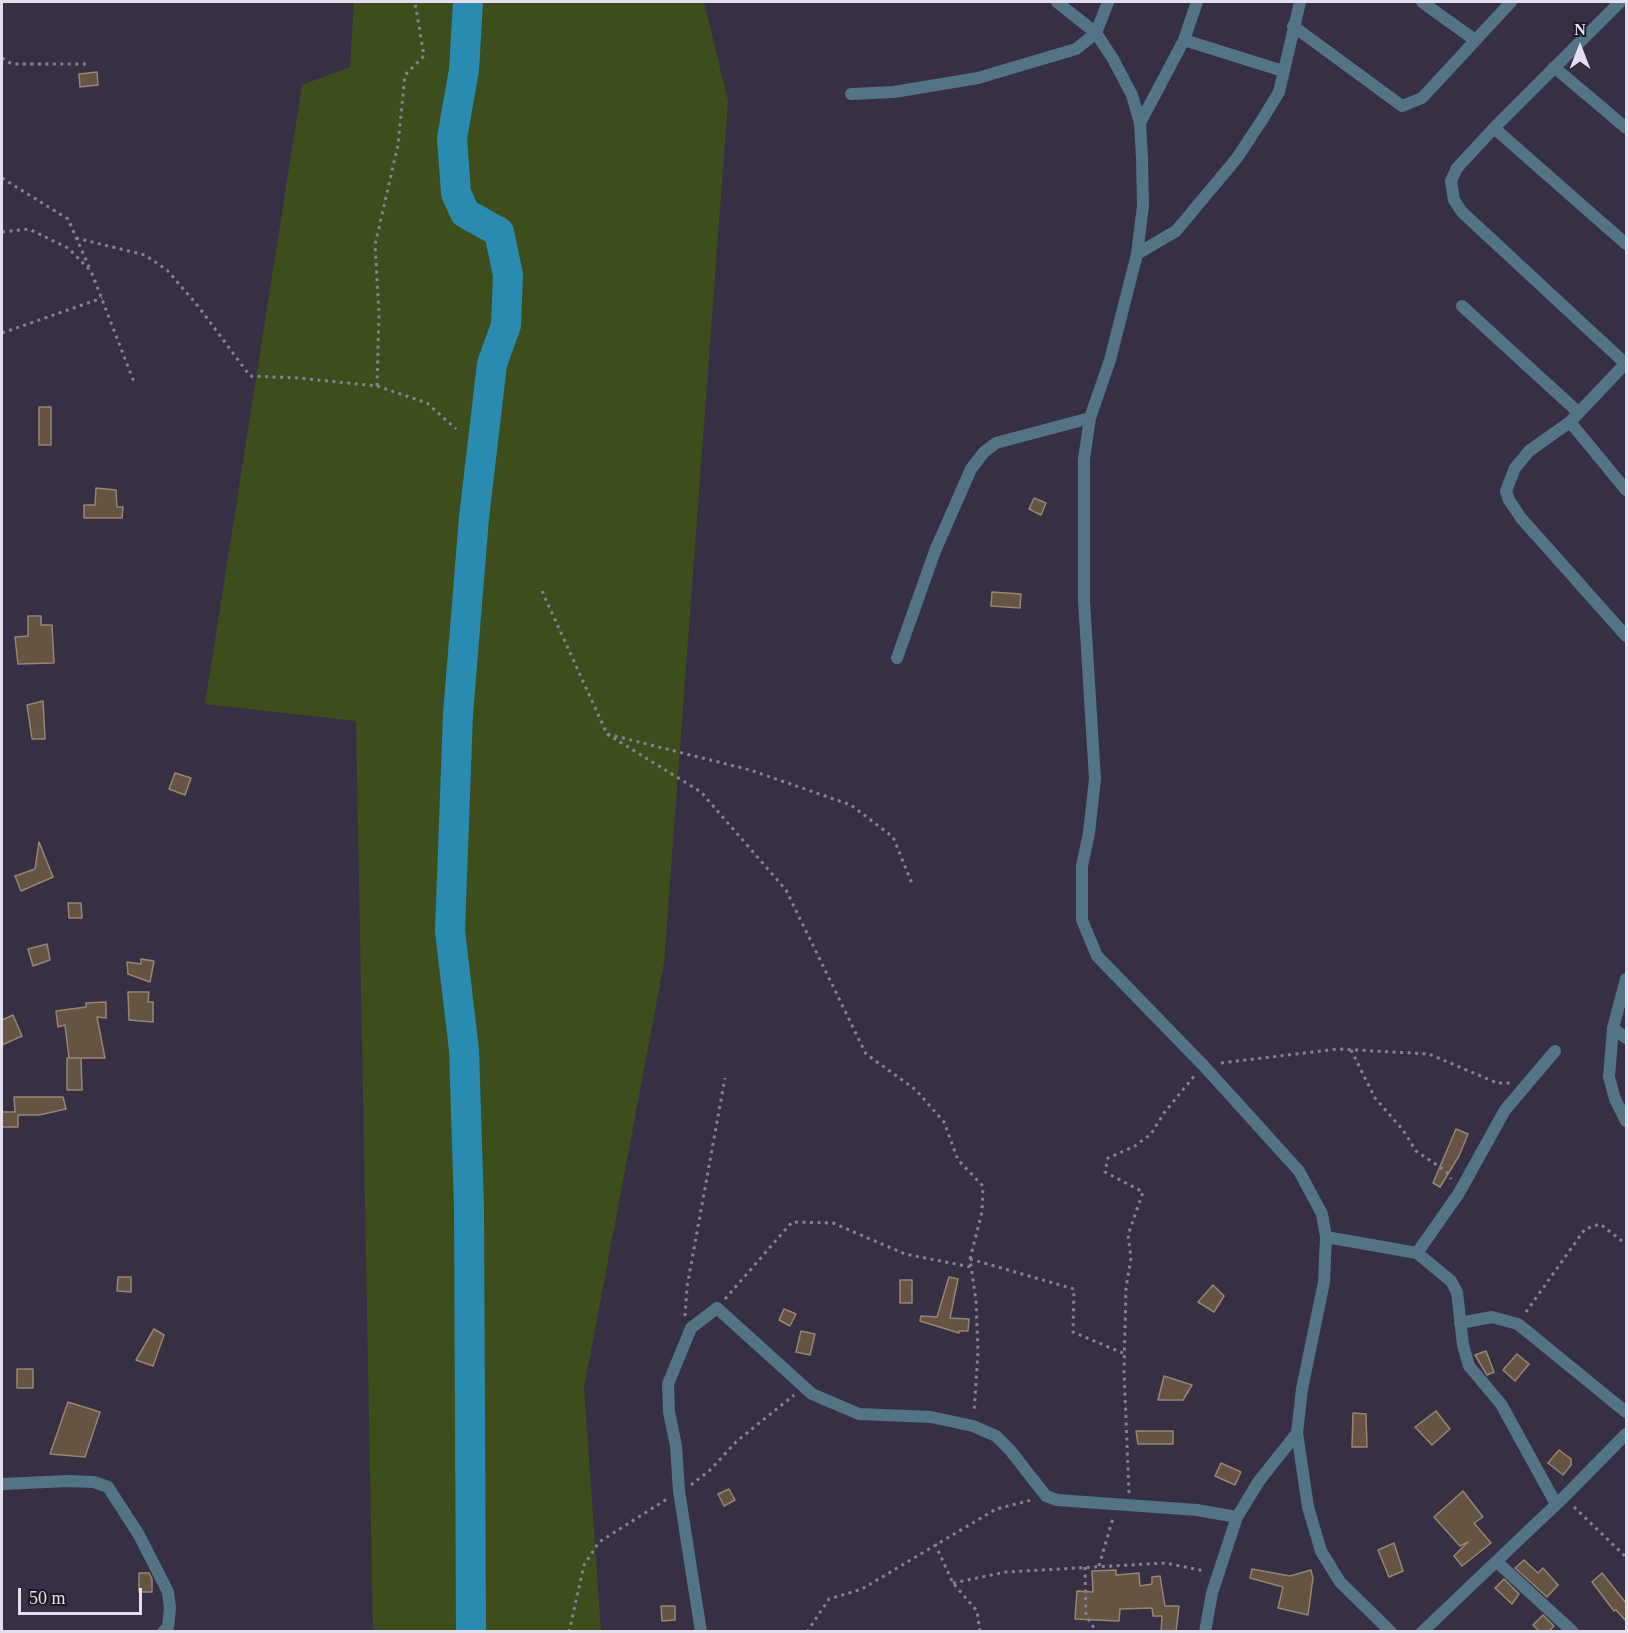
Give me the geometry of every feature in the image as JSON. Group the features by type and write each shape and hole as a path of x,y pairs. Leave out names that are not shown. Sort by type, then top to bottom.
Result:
{"street":[{"path":"1057,2 1096,33 1132,95 1140,123 1143,206 1137,254 1110,360 1090,418 1084,459 1082,520 1084,601 1095,779 1089,832 1082,866 1082,920 1097,956 1203,1065 1299,1171 1322,1214 1326,1237 1324,1282 1302,1389 1297,1433 1308,1507 1321,1551 1340,1581 1385,1629"},
{"path":"851,94 894,92 978,78 1076,49 1096,33 1108,2"},
{"path":"1140,123 1184,40 1197,2"},
{"path":"1137,254 1176,231 1237,158 1279,92 1300,2"},
{"path":"1422,2 1475,40"},
{"path":"1293,26 1402,106 1422,98 1511,2"},
{"path":"1620,2 1494,128 1457,168 1451,181 1454,200 1462,212 1626,363 1575,418 1529,451 1515,468 1506,491 1521,518 1626,636"},
{"path":"1184,40 1283,72"},
{"path":"1554,67 1626,128"},
{"path":"1494,128 1626,243"},
{"path":"1462,306 1575,418 1626,490"},
{"path":"897,658 935,551 971,469 984,452 996,443 1090,418"},
{"path":"1626,983 1613,1028 1609,1077 1615,1099 1626,1120"},
{"path":"1613,1028 1626,1038"},
{"path":"1417,1253 1459,1193 1505,1110 1555,1051"},
{"path":"1326,1237 1417,1253 1451,1281 1457,1292 1460,1323 1469,1366 1501,1404 1560,1501"},
{"path":"701,1632 682,1514 668,1384 690,1328 717,1308 812,1394 859,1414 931,1417 973,1426 996,1436 1046,1496 1057,1500 1197,1510 1237,1518"},
{"path":"1460,1323 1492,1317 1518,1324 1626,1412"},
{"path":"1205,1632 1212,1593 1237,1518 1259,1481 1297,1433"},
{"path":"1422,1632 1560,1501 1626,1434"},
{"path":"2,1484 69,1481 94,1482 108,1487 139,1534 168,1592 170,1608 168,1627 163,1632"},
{"path":"1497,1562 1573,1632"}],"path":[{"path":"377,386 379,313 375,245 398,145 405,75 424,56 415,2"},
{"path":"2,58 12,63 88,64"},
{"path":"2,178 68,219 134,381"},
{"path":"2,232 29,229 68,248 91,271"},
{"path":"76,238 145,255 167,270 198,306 250,376 299,378 377,386 427,403 456,429"},
{"path":"2,333 102,298"},
{"path":"542,591 607,734 701,792 786,890 866,1054 916,1090 944,1122 958,1160 983,1186 982,1212 970,1259 978,1352 973,1426"},
{"path":"607,734 750,770 851,805 893,837 913,886"},
{"path":"1099,1566 1123,1504 1126,1288 1131,1258 1128,1236 1143,1192 1105,1172 1108,1158 1135,1146 1151,1134 1164,1113 1203,1065 1338,1049 1429,1054 1497,1083 1528,1083"},
{"path":"1351,1050 1375,1098 1403,1130 1416,1151 1446,1171 1459,1193"},
{"path":"690,1328 684,1319 687,1287 725,1078"},
{"path":"717,1308 792,1222 833,1222 905,1254 971,1267"},
{"path":"1518,1324 1585,1229 1600,1224 1626,1244"},
{"path":"970,1259 1074,1289 1073,1332 1125,1354"},
{"path":"807,1632 829,1599 862,1589 996,1509 1046,1496"},
{"path":"1560,1501 1626,1557"},
{"path":"935,1544 953,1583 976,1611 980,1632"},
{"path":"953,1583 1006,1572 1165,1563 1218,1574"},
{"path":"1085,1567 1086,1616 1097,1632"}],"green space":[{"path":"354,2 704,2 728,101 664,963 584,1388 601,1631 373,1631 356,721 205,704 302,85 350,67"}],"building":[{"path":"97,72 98,85 80,87 79,74"},
{"path":"39,407 51,407 51,445 39,445"},
{"path":"96,488 116,490 117,507 123,507 122,518 84,518 84,505 95,505"},
{"path":"1034,498 1046,503 1041,515 1029,509"},
{"path":"992,592 1021,594 1020,608 991,606"},
{"path":"28,616 41,616 41,625 52,625 54,663 18,664 15,637 28,636"},
{"path":"43,701 45,739 32,739 27,705"},
{"path":"175,773 191,778 185,795 169,789"},
{"path":"39,842 53,877 21,891 15,876 35,869"},
{"path":"68,903 81,903 82,918 69,918"},
{"path":"47,944 50,960 33,966 28,949"},
{"path":"141,959 154,961 150,982 128,974 127,962 141,964"},
{"path":"128,992 149,992 148,1002 153,1002 153,1022 129,1020"},
{"path":"106,1002 106,1018 97,1017 105,1058 69,1058 65,1025 58,1027 56,1011 86,1007 86,1003"},
{"path":"13,1015 22,1036 2,1045 2,1020"},
{"path":"67,1058 81,1058 82,1090 67,1090"},
{"path":"14,1097 63,1097 66,1109 39,1115 18,1115 18,1127 2,1127 2,1112 15,1112"},
{"path":"1456,1129 1468,1134 1459,1156 1440,1187 1433,1183"},
{"path":"118,1277 131,1277 131,1292 117,1291"},
{"path":"949,1277 958,1279 950,1318 969,1319 968,1331 959,1331 959,1333 920,1321 921,1316 937,1317"},
{"path":"900,1280 912,1280 912,1303 900,1303"},
{"path":"1213,1285 1224,1296 1214,1312 1198,1302"},
{"path":"784,1309 796,1314 790,1326 779,1320"},
{"path":"154,1329 164,1335 153,1366 136,1360"},
{"path":"801,1331 815,1334 810,1355 796,1352"},
{"path":"1486,1351 1494,1372 1487,1375 1475,1355"},
{"path":"1517,1354 1529,1364 1515,1381 1503,1370"},
{"path":"17,1369 33,1369 33,1388 17,1388"},
{"path":"1164,1376 1192,1385 1183,1400 1158,1400"},
{"path":"68,1402 100,1412 85,1457 50,1454"},
{"path":"1436,1411 1450,1429 1432,1445 1415,1427"},
{"path":"1353,1413 1366,1414 1367,1447 1352,1447"},
{"path":"1136,1431 1173,1431 1173,1444 1138,1444"},
{"path":"1559,1450 1571,1459 1571,1465 1563,1475 1548,1463"},
{"path":"1221,1463 1241,1472 1235,1485 1215,1476"},
{"path":"729,1489 735,1500 724,1506 718,1494"},
{"path":"1463,1491 1483,1517 1474,1523 1491,1543 1462,1566 1454,1556 1468,1542 1460,1546 1434,1517"},
{"path":"1394,1543 1403,1571 1389,1577 1378,1550"},
{"path":"1524,1560 1538,1573 1543,1568 1558,1585 1547,1597 1515,1568"},
{"path":"1252,1569 1290,1576 1311,1570 1313,1578 1308,1615 1278,1608 1283,1587 1250,1578"},
{"path":"1116,1570 1116,1575 1139,1573 1140,1586 1152,1584 1152,1577 1160,1576 1165,1606 1179,1606 1176,1632 1161,1632 1162,1616 1153,1616 1152,1608 1120,1609 1119,1621 1075,1619 1077,1591 1093,1592 1092,1571"},
{"path":"139,1573 149,1573 152,1579 152,1592 139,1592"},
{"path":"1602,1573 1626,1603 1626,1621 1616,1610 1614,1611 1592,1582"},
{"path":"1504,1579 1519,1594 1512,1604 1495,1588"},
{"path":"661,1606 675,1606 675,1620 662,1621"},
{"path":"1543,1615 1554,1626 1548,1632 1540,1632 1533,1625"}],"waterway":[{"path":"468,2 464,70 452,138 456,193 465,213 499,232 508,275 506,325 492,364 474,518 458,714 450,931 464,1050 469,1207 471,1632"}]}
